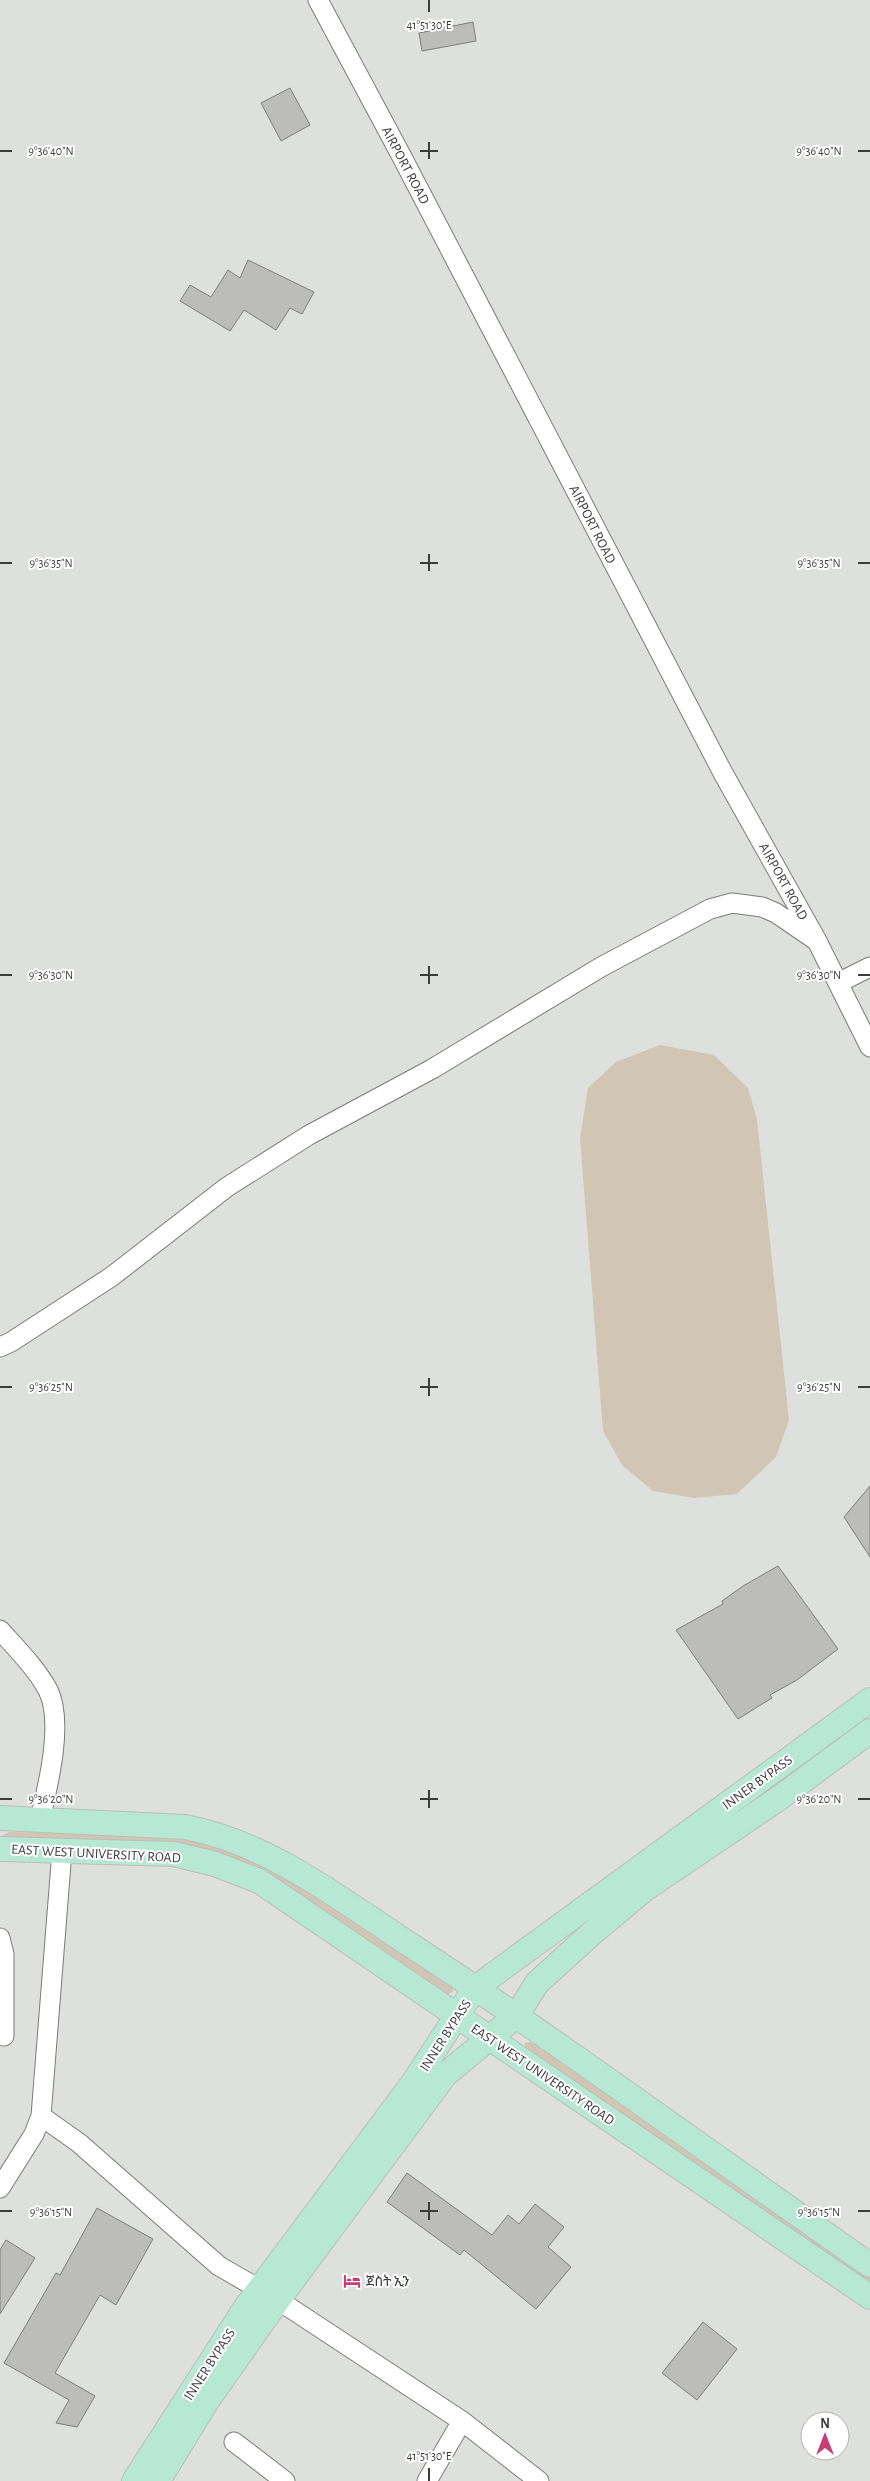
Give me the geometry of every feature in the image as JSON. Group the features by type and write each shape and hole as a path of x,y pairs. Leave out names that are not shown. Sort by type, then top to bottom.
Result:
{"main road":[{"name":"INNER BYPASS","path":"158,2481 268,2295 476,1988 870,1700"},
{"name":"INNER BYPASS","path":"134,2481 246,2307 268,2295 445,2075 488,2037 517,2015 537,1983 591,1934 645,1890 778,1799 870,1732"},
{"path":"0,1818 185,1826 213,1832 255,1848 309,1880 517,2015 870,2265"},
{"name":"EAST WEST UNIVERSITY ROAD","path":"0,1849 174,1854 215,1864 246,1876 277,1892 870,2297"}],"street":[{"name":"AIRPORT ROAD","path":"318,0 722,773 817,941 870,1047"},
{"path":"0,1347 11,1342 111,1277 227,1187 309,1135 432,1069 601,967 710,909 732,903 762,907 776,913 817,941"},
{"path":"838,983 870,966"},
{"path":"0,1630 37,1672 53,1704 53,1751 50,1776 40,1819"},
{"path":"0,2188 34,2134 41,2116 62,1851"},
{"path":"0,1938 4,1954 4,2036"},
{"path":"41,2116 78,2143 219,2266 268,2295 462,2421 539,2481"},
{"path":"427,2481 462,2421"},
{"path":"234,2442 285,2481"}],"shaded area":[{"path":"660,1045 714,1055 748,1088 757,1120 789,1420 776,1457 737,1494 694,1498 653,1491 622,1465 603,1431 580,1138 588,1088 616,1062"},
{"path":"9,1832 130,1834 178,1839 218,1847 269,1866 452,1984 454,1989 446,1995 244,1868 3,1839 3,1835"},
{"path":"530,2042 870,2270 870,2283 525,2050 525,2043"}],"building":[{"path":"473,22 476,41 422,51 419,33"},
{"path":"290,88 310,125 281,141 261,103"},
{"path":"248,260 314,292 302,314 290,308 276,330 244,310 230,331 180,301 190,285 211,297 228,270 240,278"},
{"path":"870,1486 870,1557 844,1517"},
{"path":"778,1566 838,1649 797,1680 770,1695 772,1698 738,1719 676,1630 723,1604 722,1601 743,1586"},
{"path":"407,2173 492,2235 508,2215 519,2224 535,2204 564,2227 548,2247 571,2267 536,2309 464,2250 460,2255 387,2202"},
{"path":"97,2208 153,2239 116,2305 100,2295 55,2373 95,2396 77,2427 56,2423 69,2400 4,2363 56,2273 60,2275"},
{"path":"6,2240 35,2258 0,2314 0,2250"},
{"path":"703,2322 737,2349 697,2400 662,2373"}],"place":[{"name":"ጀስት ኢን","path":"352,2281"}]}
